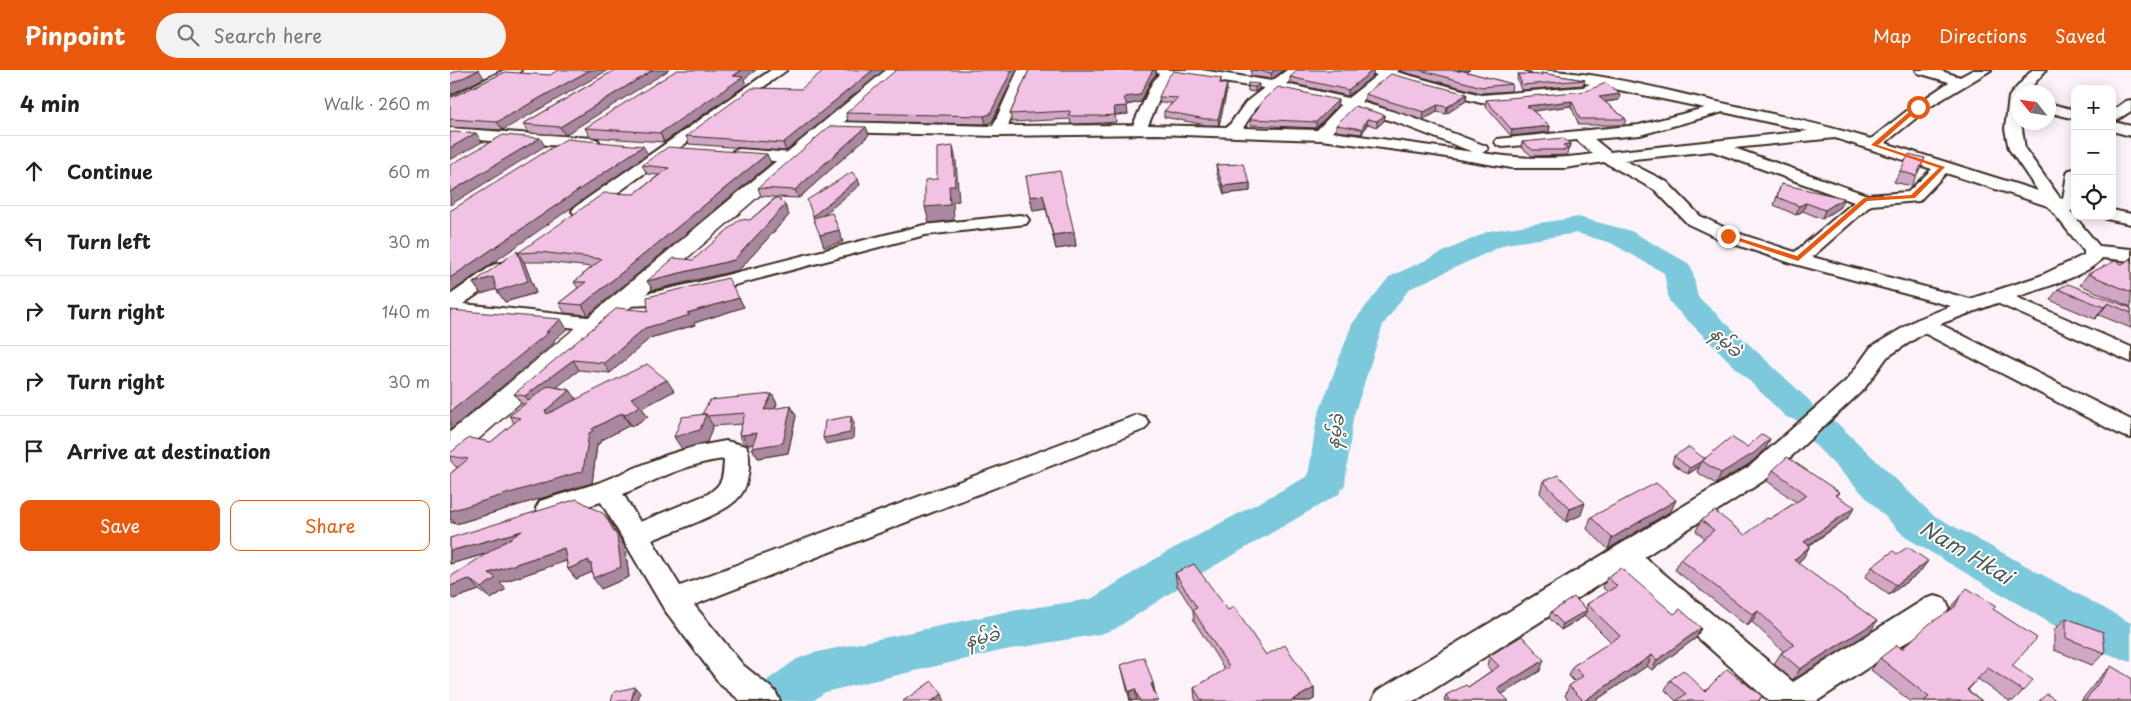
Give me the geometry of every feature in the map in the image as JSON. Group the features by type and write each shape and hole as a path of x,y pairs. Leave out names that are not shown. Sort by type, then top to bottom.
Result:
{"main road":[{"path":"450,448 896,70"}],"street":[{"path":"450,103 514,70"},
{"path":"572,218 780,70"},
{"path":"998,131 1021,75 1025,70"},
{"path":"1139,129 1166,70 1209,74 1276,86 1351,103 1450,136 1512,163"},
{"path":"1232,132 1250,105 1295,70"},
{"path":"1533,70 1724,107 1836,133 2067,205"},
{"path":"1320,135 1385,71 1450,92 1481,99 1585,91 1602,82 1616,70"},
{"path":"1923,70 1960,81"},
{"path":"1874,145 1918,107 1960,81 1984,70"},
{"path":"2027,85 2039,70"},
{"path":"2116,115 2131,104"},
{"path":"1503,142 1640,130 1724,107"},
{"path":"2056,109 2071,114"},
{"path":"481,150 530,122"},
{"path":"542,157 592,126"},
{"path":"828,127 998,131 1139,129 1320,135 1428,149 1512,163 1565,164 1606,157 1710,145 1836,133"},
{"path":"2116,127 2131,131"},
{"path":"1388,701 1759,472 1856,384 1879,352 1923,324 1970,305 2000,297 2086,264 2093,257 2093,251 2067,205 2017,150 2013,130"},
{"path":"450,133 604,144"},
{"path":"1581,136 1606,157 1661,186 1694,220 1728,236 1798,259 1970,305"},
{"path":"1710,145 1866,200 1913,197 1942,167"},
{"path":"641,147 698,151"},
{"path":"726,153 793,158"},
{"path":"2067,205 2075,175"},
{"path":"1798,259 1866,200"},
{"path":"2116,216 2131,219"},
{"path":"625,300 650,299 700,288 924,230 1020,220"},
{"path":"2093,251 2131,255"},
{"path":"450,304 515,258"},
{"path":"2047,280 2072,291"},
{"path":"2000,297 2131,355"},
{"path":"450,309 596,324"},
{"path":"1923,324 2131,430"},
{"path":"674,601 1137,423"},
{"path":"524,516 607,490 671,463 725,448 737,452 733,488 727,495 635,536"},
{"path":"607,490 674,601 732,675 764,701"},
{"path":"1624,556 1792,701 1936,608"}],"building":[{"path":"459,70 479,70 450,84 450,74"},
{"path":"558,70 590,70 497,122 450,119 450,98 505,72 550,75"},
{"path":"615,70 653,70 560,127 523,124"},
{"path":"677,70 742,70 733,76 743,77 660,133 585,128"},
{"path":"824,70 873,70 783,143 686,136 752,88 801,89"},
{"path":"896,70 1012,70 990,114 984,116 846,113"},
{"path":"1029,70 1153,70 1140,95 1124,97 1127,106 1114,107 1115,115 1069,116 1070,111 1010,114"},
{"path":"1253,70 1275,70 1271,73"},
{"path":"1298,70 1373,70 1348,90 1290,77"},
{"path":"1420,70 1460,70 1512,84 1482,87"},
{"path":"1173,71 1221,78 1220,84 1227,84 1218,119 1205,119 1164,111 1178,98 1159,97"},
{"path":"1541,73 1585,80 1522,85 1518,74 1542,75"},
{"path":"1391,74 1467,94 1447,107 1438,105 1424,112 1365,94"},
{"path":"1248,83 1259,84 1255,87 1248,86"},
{"path":"1606,83 1620,94 1599,97 1626,119 1580,119 1572,101 1527,106 1550,126 1512,130 1486,100 1586,91"},
{"path":"1278,87 1338,100 1316,122 1250,119 1265,98"},
{"path":"1355,106 1385,115 1377,121 1367,119 1362,129 1336,125"},
{"path":"830,126 866,127 795,190 758,188"},
{"path":"450,132 476,133 450,148"},
{"path":"503,135 540,138 450,192 450,165"},
{"path":"1563,138 1570,144 1563,145 1568,150 1533,150 1522,142"},
{"path":"566,139 643,146 450,278 450,211"},
{"path":"953,146 955,186 949,186 950,205 925,207 925,180 937,179 937,148"},
{"path":"668,147 767,154 582,305 559,303 586,282 574,282 602,259 539,252 518,253 604,193 634,194 669,168 642,165"},
{"path":"1909,154 1925,158 1916,176 1900,171"},
{"path":"1243,164 1250,183 1223,186 1216,165"},
{"path":"1060,171 1074,232 1053,235 1043,195 1030,197 1026,176"},
{"path":"852,172 858,179 813,216 807,200"},
{"path":"1781,184 1844,198 1825,210 1806,203 1799,206 1777,197"},
{"path":"777,197 785,205 734,260 647,281 674,258 693,260 740,219 750,220"},
{"path":"832,213 839,230 820,235 813,218"},
{"path":"517,251 528,281 497,291 493,277 473,283"},
{"path":"2131,258 2131,292 2088,274 2115,261 2122,264"},
{"path":"728,278 739,298 687,313 690,315 645,328 604,363 573,360 525,396 514,394 617,308 648,311 647,297"},
{"path":"2068,284 2131,308 2131,313 2108,303 2104,307 2058,289"},
{"path":"450,310 561,319 546,332 549,332 450,412"},
{"path":"647,364 667,380 631,398 640,406 592,429 593,431 589,433 583,471 450,511 450,474 468,459 450,456 450,453 469,438 491,442 520,418 509,416 548,386 570,390 545,411 547,414"},
{"path":"772,394 764,410 791,406 783,443 752,448 757,433 739,434 745,413 707,416 702,414 710,400"},
{"path":"706,414 700,430 674,437 682,417"},
{"path":"851,416 850,433 823,438 825,421"},
{"path":"1762,434 1770,439 1754,453 1721,473 1702,461 1731,437 1747,447"},
{"path":"1689,447 1705,459 1690,468 1674,456"},
{"path":"1787,457 1839,492 1835,495 1855,507 1804,542 1810,546 1794,560 1877,621 1800,669 1781,653 1794,645 1758,611 1753,615 1680,559 1714,530 1701,520 1715,511 1745,535 1767,518 1770,519 1807,495 1773,470"},
{"path":"1558,475 1585,503 1570,509 1543,481"},
{"path":"1656,483 1676,500 1612,538 1591,517"},
{"path":"577,499 604,514 617,536 621,567 593,578 589,560 568,569 564,548 489,573 496,578 481,588 469,579 450,586 450,577 522,531 450,551 450,538"},
{"path":"1908,547 1928,561 1896,585 1872,567 1893,551 1897,554"},
{"path":"1194,564 1228,610 1234,607 1266,655 1285,645 1314,688 1291,701 1202,701 1194,688 1229,667 1193,610 1197,608 1175,573"},
{"path":"1621,568 1674,614 1680,609 1701,628 1657,660 1652,655 1584,701 1580,701 1582,699 1569,686 1583,676 1573,666 1620,636 1587,604 1617,586 1607,577"},
{"path":"1967,588 1996,606 1993,609 2037,638 2012,666 2033,680 2023,691 1988,668 1967,690 1982,701 1924,701 1929,697 1880,658 1897,645 1902,649 1929,624 1955,607 1960,596"},
{"path":"1574,597 1587,610 1563,624 1551,612"},
{"path":"2066,618 2103,632 2105,653 2066,638"},
{"path":"1522,636 1544,660 1497,689 1509,701 1450,701 1446,695 1466,685 1468,687 1499,666 1489,656"},
{"path":"1144,657 1153,683 1151,684 1158,701 1140,701 1135,689 1129,692 1121,665"},
{"path":"2111,666 2131,678 2131,701 2085,701"},
{"path":"1727,669 1762,696 1758,701 1676,701 1686,694 1670,680 1683,670 1705,691"},
{"path":"932,681 942,694 932,701 903,701"},
{"path":"635,687 631,701 611,701 614,692"},
{"path":"2047,694 2057,701 2039,701"}],"waterway":[{"name":"နမ့်ခဲ","path":"776,701 813,674 1005,631 1100,616 1180,565 1326,484 1335,418 1368,324 1399,283 1499,237 1578,225 1621,237 1678,269 1684,300 1798,409"},
{"name":"Nam Hkai","path":"1823,431 1919,526 2110,635 2131,643"}],"route":[{"path":"1728,236 1798,259 1866,200 1913,197 1942,167 1874,145 1918,107"}]}
